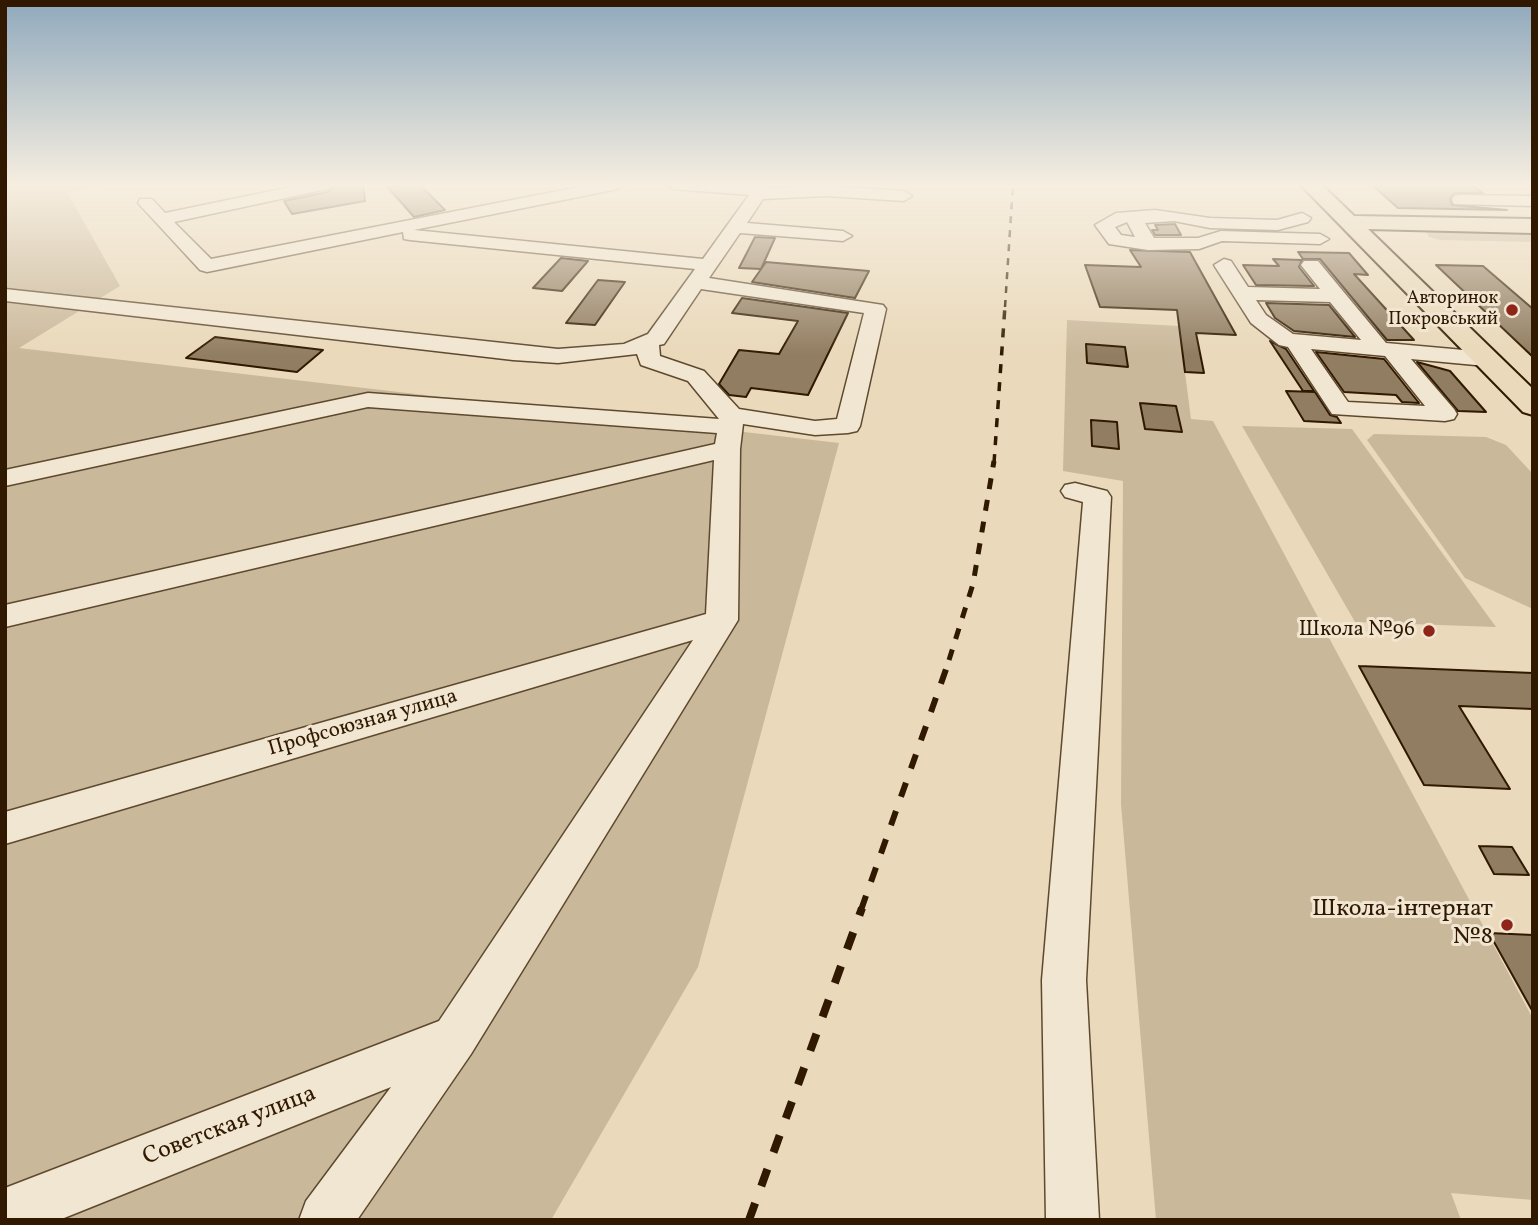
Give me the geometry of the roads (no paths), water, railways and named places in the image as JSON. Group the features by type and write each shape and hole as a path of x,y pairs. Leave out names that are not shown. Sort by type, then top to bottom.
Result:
{"main road":[{"path":"1434,241 1451,245"},
{"path":"1369,243 1533,247"},
{"path":"1369,243 1533,406"}],"lane":[{"path":"183,241 207,266 331,241"},
{"path":"5,478 368,400 730,430 850,430 876,309 702,274 448,241"},
{"path":"5,295 513,353 584,355 628,349 656,340 724,241"},
{"path":"1125,241 1148,244 1201,241"},
{"path":"1224,265 1258,319 1287,340 1486,359"},
{"path":"1295,341 1341,409 1445,414 1311,265"},
{"path":"1241,293 1337,296"},
{"path":"325,1220 455,1038 722,620 730,430 718,403 695,376 649,360 648,342"},
{"path":"5,616 730,430"},
{"path":"1073,1220 1065,980 1097,497 1075,491"},
{"name":"Профсоюзная улица","path":"5,828 722,620"},
{"name":"Советская улица","path":"5,1215 455,1038"}],"railway":[{"path":"1005,307 1009,241"},
{"path":"994,463 1005,306"},
{"path":"949,660 973,584 994,461"},
{"path":"861,910 950,658"},
{"path":"749,1220 862,908"}],"place":[{"name":"Авторинок Покровський","path":"1512,310"},
{"name":"Школа №96","path":"1429,631"},
{"name":"Школа-інтернат №8","path":"1507,925"}]}
